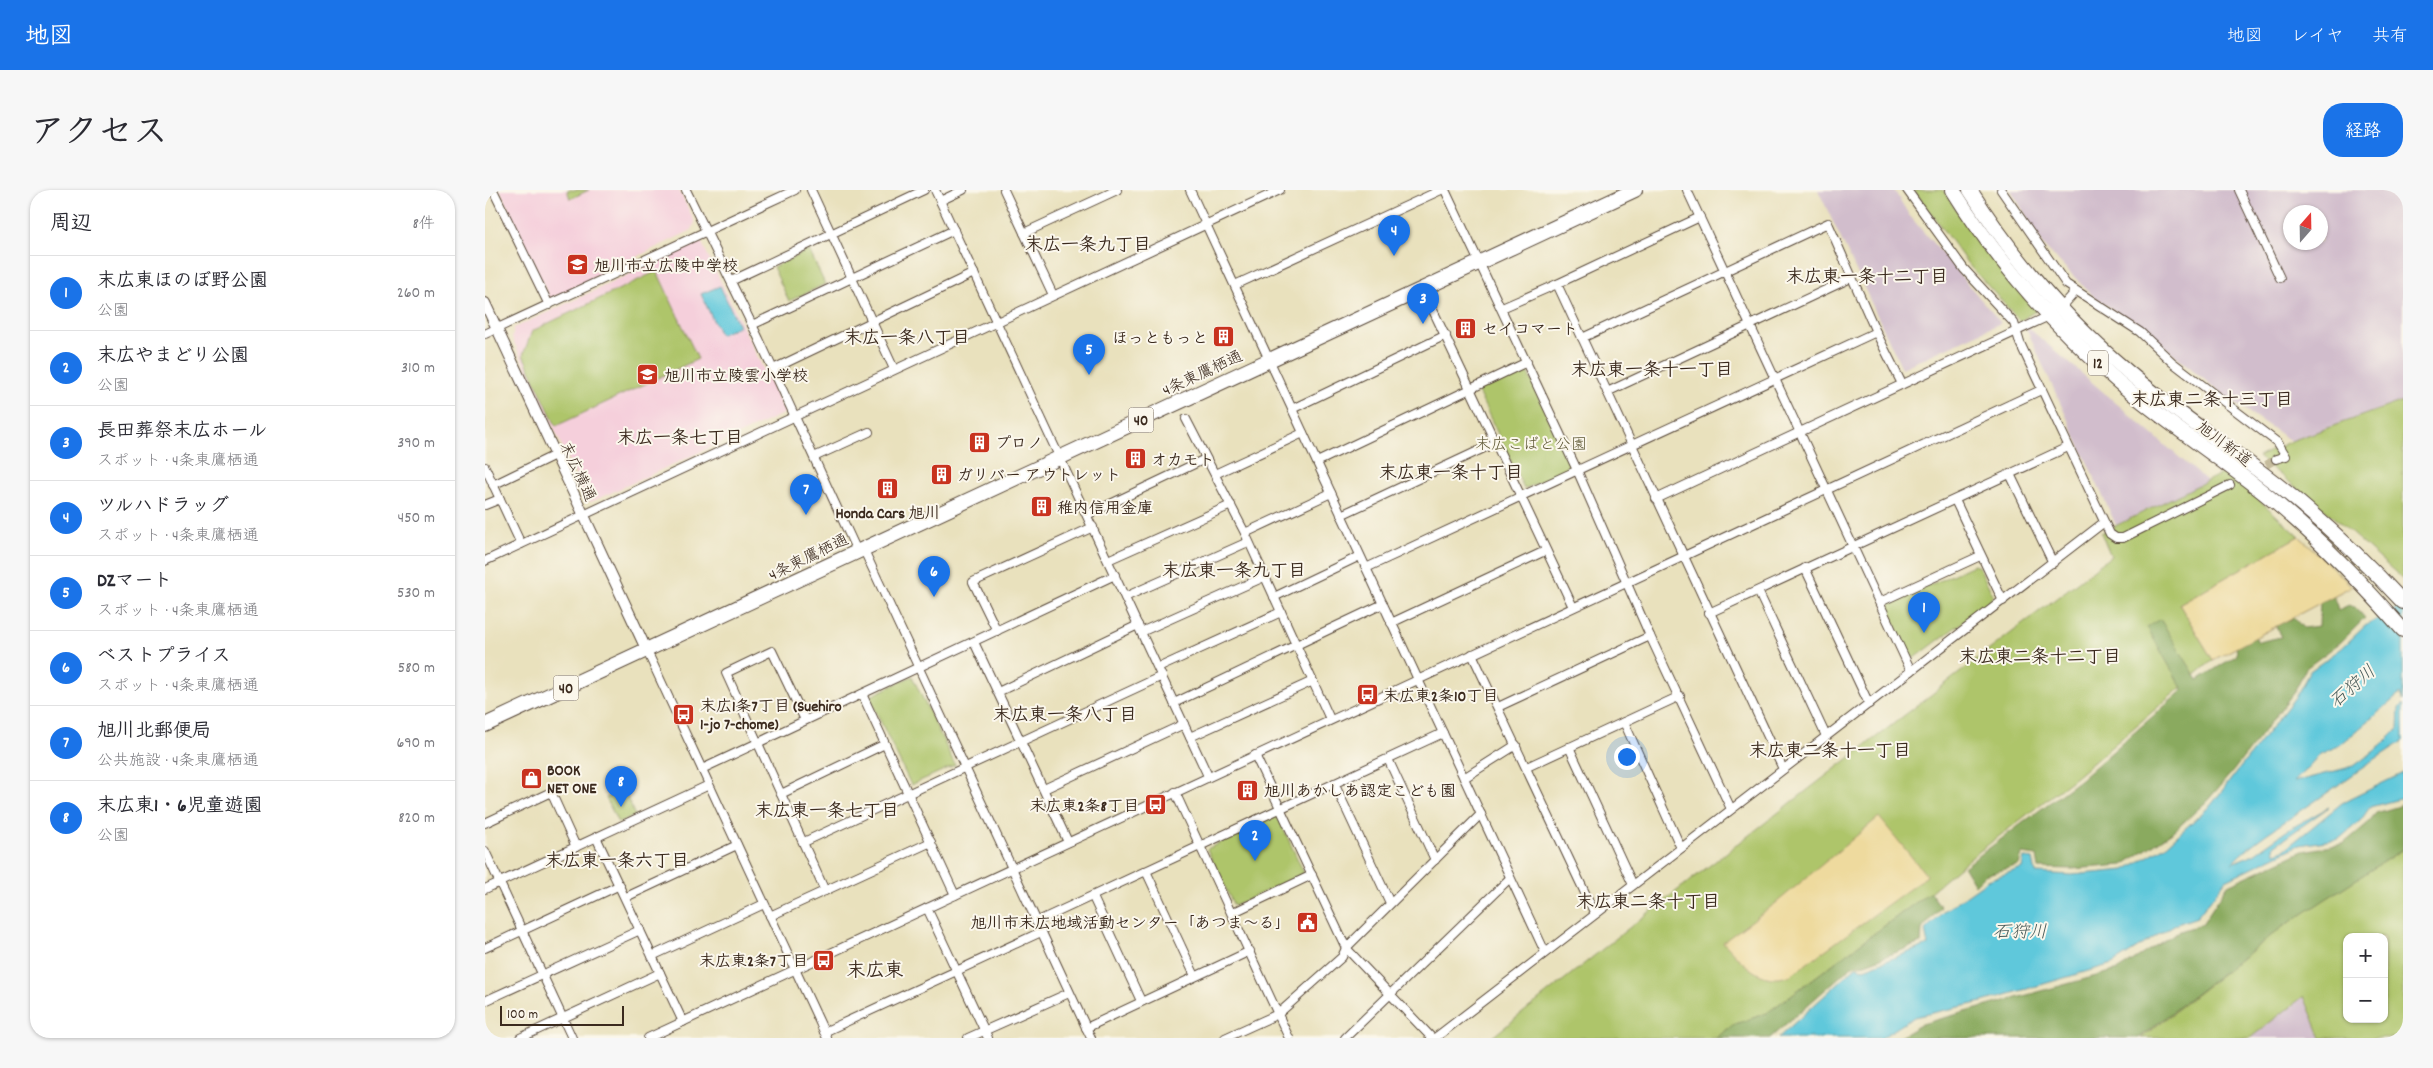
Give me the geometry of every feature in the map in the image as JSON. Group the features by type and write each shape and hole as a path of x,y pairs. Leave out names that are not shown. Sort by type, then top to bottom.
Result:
{"highway":[{"name":"4条東鷹栖通","path":"485,726 1635,190"},
{"name":"旭川新道","path":"1953,190 1996,252 2049,316 2114,378 2145,404 2276,503 2345,567 2403,630"},
{"name":"旭川新道","path":"1970,190 2013,251 2061,308 2099,346 2159,398 2290,495 2363,561 2403,602"}],"street":[{"path":"493,190 549,305"},
{"path":"686,190 814,457 919,668 1091,1038"},
{"path":"485,334 795,190"},
{"path":"811,190 894,369"},
{"path":"731,281 924,190"},
{"path":"935,190 1209,776"},
{"path":"941,201 963,190"},
{"path":"1004,190 1053,295"},
{"path":"1024,233 1117,190"},
{"path":"1190,190 1545,952"},
{"path":"485,561 1280,190"},
{"path":"1235,285 1443,190 1481,262 1628,581 1650,636 1680,696 1731,809"},
{"path":"1687,190 1911,671"},
{"path":"1907,190 1964,269 2014,323 2041,390 2103,523 2110,534 2116,538 2123,538 2230,485"},
{"path":"2001,190 2060,276 2076,291 2140,332 2172,362 2278,443 2286,456 2276,459"},
{"path":"2239,190 2280,278"},
{"path":"1502,308 1699,217"},
{"path":"1582,338 1828,223 1851,278 1902,384"},
{"path":"752,325 954,230"},
{"path":"773,369 974,273"},
{"path":"1607,392 1851,278"},
{"path":"1557,284 1783,769"},
{"path":"1423,289 1446,334 1545,551 1573,607"},
{"path":"2061,308 2076,291"},
{"name":"末広横通","path":"485,303 647,651"},
{"path":"1656,499 2049,316"},
{"path":"1366,568 1876,332"},
{"path":"1292,409 1446,334"},
{"path":"1317,462 1527,362"},
{"path":"648,1038 1330,719 2041,390"},
{"path":"1186,419 1211,472 1215,474 1245,534 1330,719"},
{"path":"814,457 869,432"},
{"path":"1215,474 1303,433"},
{"path":"1341,515 1495,443"},
{"path":"1709,613 2068,447"},
{"path":"493,485 555,455"},
{"path":"1087,515 1205,459"},
{"path":"485,467 521,544"},
{"path":"2011,474 2053,563"},
{"path":"1245,534 1331,493"},
{"path":"485,506 500,499"},
{"path":"1955,500 2003,601"},
{"path":"1108,560 1231,505"},
{"path":"1255,755 1347,948 1433,1038 2103,523"},
{"path":"997,631 973,582 1093,527"},
{"path":"1125,597 1248,542"},
{"path":"1391,623 1545,551"},
{"path":"1273,597 1360,556"},
{"path":"1880,602 1980,556"},
{"path":"1805,568 1869,704"},
{"path":"702,769 1115,575"},
{"path":"998,692 1264,577"},
{"path":"1758,591 1826,736"},
{"path":"1174,703 1383,604"},
{"path":"1158,668 1281,612"},
{"path":"1498,707 1650,636"},
{"path":"974,642 1068,842"},
{"path":"647,651 825,1036 956,971 1041,932"},
{"path":"805,720 772,652 726,673 825,891"},
{"path":"1472,654 1595,914"},
{"path":"804,842 1020,740 1162,676"},
{"path":"1190,737 1313,681"},
{"path":"862,694 955,895"},
{"path":"1527,767 1680,696"},
{"path":"1624,722 1681,848"},
{"path":"1044,789 1184,724"},
{"path":"1037,922 1443,733"},
{"path":"781,794 885,744"},
{"path":"1464,778 1516,745"},
{"path":"1569,747 1633,885"},
{"path":"1388,758 1435,860"},
{"path":"1334,784 1390,903"},
{"path":"485,889 709,785"},
{"path":"485,823 551,792 576,846"},
{"path":"1175,792 1289,1038"},
{"path":"1225,1038 1278,1014 1342,957 1347,948 1390,903 1481,814"},
{"path":"596,837 626,897 683,1022"},
{"path":"770,916 931,842"},
{"path":"626,897 737,844"},
{"path":"485,851 524,930 572,1038"},
{"path":"1146,871 1195,976"},
{"path":"1232,912 1312,875"},
{"path":"1345,1038 1510,878"},
{"path":"485,948 620,885"},
{"path":"1093,897 1141,1001"},
{"path":"652,956 764,904"},
{"path":"927,908 987,1034"},
{"path":"485,1002 641,930"},
{"path":"1086,1028 1250,951"},
{"path":"520,1038 660,973"},
{"path":"968,1038 987,1034 1069,993"}],"shaded area":[{"name":"旭川市立広陵中学校","path":"500,190 679,190 695,222 692,230 550,299"},
{"path":"1818,190 1894,190 1909,215 2001,323 1902,368"},
{"path":"2011,190 2403,190 2403,401 2291,441 2223,395 2157,340 2094,297 2044,246"},
{"name":"旭川市立陵雲小学校","path":"701,241 785,413 591,502 587,500 512,338 514,328"},
{"path":"2024,324 2207,481 2116,525"},
{"path":"2304,996 2321,1038 2250,1038"}],"green space":[{"path":"567,190 589,190 570,199"},
{"path":"1914,190 1943,190 1979,244 2037,310 2020,321 1968,264"},
{"path":"809,250 825,284 789,301 773,267"},
{"path":"657,271 698,359 556,426 523,355 532,331"},
{"name":"末広こばと公園","path":"1525,367 1572,467 1524,489 1477,390"},
{"path":"2403,401 2403,579 2332,516 2258,457 2291,441"},
{"path":"2227,471 2299,536 2179,604 2213,660 2076,777 1963,864 1930,892 1767,1013 1733,1025 1716,1038 1491,1038 1639,920 2111,556 2101,533"},
{"path":"1974,565 1979,567 1993,595 1990,601 1915,658 1909,656 1888,609 1890,603"},
{"path":"2334,596 2338,610 2349,605 2356,608 2365,618 2341,642 2306,668 2294,692 2233,771 2207,801 2175,830 2123,865 2072,869 2039,868 2037,856 2022,854 2019,865 1985,875 1975,885 1964,867 2081,779 2183,690 2147,627 2160,619 2198,680 2237,655 2236,643 2253,633 2258,642 2281,637 2275,625 2294,618 2303,628 2319,626 2320,601"},
{"path":"912,676 955,765 911,785 869,697"},
{"path":"624,790 635,816 618,823 606,798"},
{"path":"2403,805 2403,849 2281,928 2139,1038 1898,1038 1922,1024 2118,970 2177,932 2202,924 2228,885 2303,851 2343,844 2366,825 2376,813"},
{"path":"1277,815 1304,873 1234,906 1207,849"},
{"path":"2403,849 2403,1038 2321,1038 2304,996 2250,1038 2141,1038 2281,928"},
{"path":"1930,892 1941,907 1922,929 1921,943 1865,964 1852,966 1770,1038 1716,1038 1733,1025 1767,1013"}],"sand":[{"path":"2299,536 2352,586 2213,660 2179,604"},
{"path":"1879,817 1927,876 1791,975 1770,978 1761,975 1753,971 1723,942 1776,903"}],"water":[{"path":"720,286 739,326 720,335 701,294"},
{"name":"石狩川","path":"2403,605 2403,701 2400,694 2340,745 2320,754 2294,782 2354,766 2381,746 2398,729 2399,708 2403,704 2403,741 2267,834 2232,863 2254,854 2288,830 2329,807 2274,846 2275,853 2284,850 2342,803 2403,773 2403,798 2370,807 2361,820 2339,839 2299,845 2226,880 2197,917 2174,925 2112,964 1982,1002 1914,1017 1881,1038 1778,1038 1856,967 1864,969 1928,945 1925,930 1944,911 1988,880 2022,868 2024,858 2033,859 2036,873 2072,875 2125,870 2167,845 2211,805 2296,696 2310,671 2342,648 2365,626"}],"tunnel":[{"path":"2256,471 2276,459"}],"place":[{"name":"ツルハドラッグ","path":"1394,256"},
{"name":"旭川市立広陵中学校","path":"578,265"},
{"name":"長田葬祭末広ホール","path":"1423,324"},
{"name":"セイコマート","path":"1466,328"},
{"name":"ほっともっと","path":"1224,337"},
{"name":"旭川市立陵雲小学校","path":"648,375"},
{"name":"DZマート","path":"1089,375"},
{"name":"プロノ","path":"979,442"},
{"name":"オカモト","path":"1135,459"},
{"name":"ガリバー アウトレット","path":"941,474"},
{"name":"Honda Cars 旭川","path":"888,488"},
{"name":"稚内信用金庫","path":"1041,507"},
{"name":"旭川北郵便局","path":"806,515"},
{"name":"ベストプライス","path":"934,597"},
{"name":"末広東ほのぼ野公園","path":"1924,633"},
{"name":"末広東2条10丁目","path":"1367,695"},
{"name":"末広1条7丁目 (Suehiro 1-jo 7-chome)","path":"684,714"},
{"name":"BOOK NET ONE","path":"531,778"},
{"name":"旭川あかしあ認定こども園","path":"1248,790"},
{"name":"末広東2条8丁目","path":"1155,805"},
{"name":"末広東1・6児童遊園","path":"621,807"},
{"name":"末広やまどり公園","path":"1255,861"},
{"name":"旭川市末広地域活動センター「あつま〜る」","path":"1307,922"},
{"name":"末広東2条7丁目","path":"824,960"}],"district":[{"name":"末広一条九丁目","path":"1088,244"},
{"name":"末広東一条十二丁目","path":"1867,276"},
{"name":"末広一条八丁目","path":"907,337"},
{"name":"末広東一条十一丁目","path":"1652,369"},
{"name":"末広東二条十三丁目","path":"2212,399"},
{"name":"末広一条七丁目","path":"680,437"},
{"name":"末広東一条十丁目","path":"1451,472"},
{"name":"末広東一条九丁目","path":"1234,570"},
{"name":"末広東二条十二丁目","path":"2040,656"},
{"name":"末広東一条八丁目","path":"1065,714"},
{"name":"末広東二条十一丁目","path":"1830,750"},
{"name":"末広東一条七丁目","path":"827,810"},
{"name":"末広東一条六丁目","path":"617,860"},
{"name":"末広東二条十丁目","path":"1648,901"},
{"name":"末広東","path":"875,969"}]}
